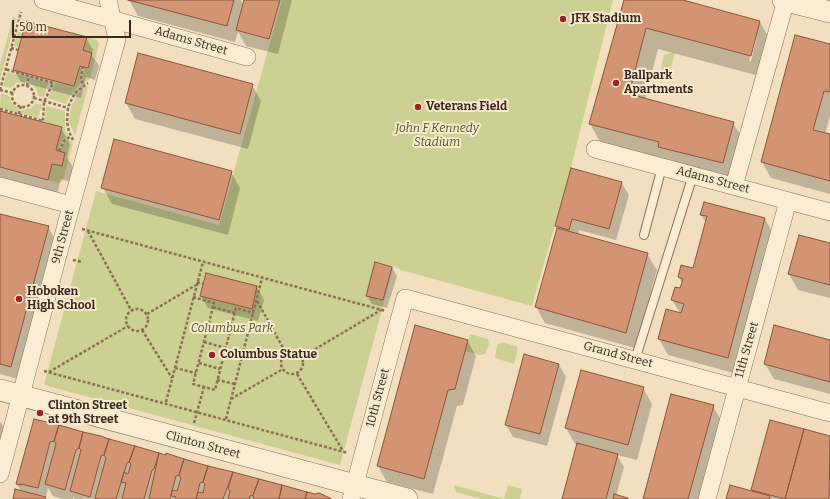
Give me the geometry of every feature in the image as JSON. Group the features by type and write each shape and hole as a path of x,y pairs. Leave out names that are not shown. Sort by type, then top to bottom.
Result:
{"street":[{"name":"Adams Street","path":"43,0 247,58"},
{"name":"9th Street","path":"0,474 71,205 118,39 108,0"},
{"path":"734,186 785,0 830,12"},
{"name":"Adams Street","path":"595,149 830,212"},
{"path":"0,186 71,205"},
{"name":"11th Street","path":"707,499 788,201"},
{"name":"Grand Street","path":"405,298 830,413"},
{"name":"10th Street","path":"352,492 405,298"},
{"name":"Clinton Street","path":"0,390 352,492 407,499"}],"lane":[{"path":"644,234 662,167"},
{"path":"635,360 693,175"}],"path":[{"path":"13,93 0,90 20,12"},
{"path":"11,48 18,50"},
{"path":"83,66 81,78 83,85"},
{"path":"0,109 43,121 44,101 53,83 5,69"},
{"path":"27,86 29,76"},
{"path":"74,142 70,136 67,122 68,108 75,93 83,85 94,81"},
{"path":"27,86 33,91 34,98 27,106 21,106 15,102 13,93 18,87 27,86"},
{"path":"34,98 68,108"},
{"path":"18,114 21,106"},
{"path":"59,151 64,141 70,136"},
{"path":"82,229 386,311"},
{"path":"88,231 131,310"},
{"path":"73,260 82,262"},
{"path":"166,403 203,262"},
{"path":"226,419 262,278"},
{"path":"148,314 197,284 203,284"},
{"path":"193,297 214,303 193,384 215,390 236,308 254,313"},
{"path":"256,301 286,353"},
{"path":"213,307 235,313"},
{"path":"142,309 148,314 149,322 142,330 135,331 128,326 126,317 131,310 142,309"},
{"path":"302,357 381,310"},
{"path":"49,372 128,326"},
{"path":"142,330 172,379"},
{"path":"204,342 226,348"},
{"path":"297,352 302,357 304,365 297,374 290,374 283,369 281,360 286,353 297,352"},
{"path":"198,363 220,369"},
{"path":"175,368 196,373"},
{"path":"231,399 283,369"},
{"path":"44,371 349,453"},
{"path":"297,374 343,452"},
{"path":"218,380 235,384"},
{"path":"197,411 204,387"}],"green space":[{"path":"282,0 613,0 569,175 532,306 401,270 394,265 340,465 44,385 96,191 219,225"},
{"path":"13,17 16,18 0,80 0,65"},
{"path":"21,19 26,21 19,48 14,46"},
{"path":"87,37 97,40 99,44 90,79 84,82 82,76 85,67 88,68 92,53 83,50"},
{"path":"675,52 668,77 661,68 664,55"},
{"path":"80,66 82,66 80,77 81,83 72,93 66,104 48,98 56,82 74,86"},
{"path":"7,72 28,77 27,81 16,83 11,88 3,86"},
{"path":"30,78 48,83 44,97 38,96 36,88 29,82"},
{"path":"88,86 75,136 69,122 71,107 78,93"},
{"path":"1,93 9,96 11,102 19,109 18,113 0,108"},
{"path":"36,103 42,105 38,118 20,113 22,110 31,108"},
{"path":"46,106 65,111 65,129 68,136 61,142 58,151 56,150 62,127 45,122"},
{"path":"69,139 73,143 63,180 59,183 48,180 52,164 62,166 65,153 60,151 64,143"},
{"path":"470,334 488,339 489,344 485,354 480,355 465,351"},
{"path":"502,342 518,347 514,364 495,358 497,345"},
{"path":"454,485 504,499 481,499 456,492"},
{"path":"508,485 522,489 520,499 504,499"}],"building":[{"path":"128,0 234,0 227,26"},
{"path":"244,0 280,0 269,39 236,30"},
{"name":"Ballpark Apartments","path":"624,0 683,0 760,21 751,56 646,28 629,94 734,122 723,163 658,147 659,142 589,124"},
{"path":"26,21 87,37 83,50 92,53 88,68 80,66 74,86 13,70"},
{"path":"795,35 830,44 830,92 824,91 813,130 830,134 830,181 761,162"},
{"path":"138,53 253,84 240,134 125,103"},
{"path":"0,111 62,127 56,150 65,153 62,166 52,164 48,180 0,167"},
{"path":"114,139 232,171 219,220 101,188"},
{"path":"571,168 622,182 609,229 572,219 569,230 555,226"},
{"path":"704,202 765,218 728,358 658,339 666,309 681,313 684,304 671,300 675,287 680,288 683,279 678,277 681,265 693,268 707,216 700,215"},
{"name":"Hoboken High School","path":"0,214 49,226 11,367 0,364"},
{"path":"557,228 648,253 626,333 535,307"},
{"path":"799,235 830,243 830,285 788,274"},
{"path":"375,262 392,267 383,300 366,296"},
{"path":"206,273 257,286 252,309 200,296"},
{"path":"415,325 468,340 455,389 448,390 424,479 377,466"},
{"path":"774,325 830,340 830,382 764,364"},
{"path":"524,354 559,364 540,434 505,425"},
{"path":"581,370 644,387 628,445 565,428"},
{"path":"671,394 714,405 688,499 643,499"},
{"path":"34,419 59,425 54,441 50,442 38,488 16,484"},
{"path":"770,420 804,429 785,499 751,490"},
{"path":"59,425 83,432 79,448 76,450 65,490 45,484 56,444 54,441"},
{"path":"804,429 830,436 829,499 785,499"},
{"path":"83,432 109,439 104,455 101,456 90,497 70,491 81,450 79,448"},
{"path":"109,439 135,446 129,462 127,463 116,499 99,499 95,498 106,458 104,455"},
{"path":"577,443 618,454 606,499 562,499"},
{"path":"135,446 159,453 154,469 152,470 144,499 122,499 126,483 121,482 124,472 128,474 131,464 129,462"},
{"path":"159,453 166,455 166,453 184,459 179,475 176,476 170,499 149,499"},
{"path":"184,459 208,466 203,482 200,483 196,499 175,499 176,497 171,496 172,490 177,491 181,478 179,475"},
{"path":"208,466 233,472 223,499 196,499 198,492 203,493 205,484 203,482"},
{"path":"233,472 259,479 253,495 250,496 249,499 228,499 230,491 228,489"},
{"path":"259,479 282,485 279,499 254,499 253,495"},
{"path":"282,485 307,492 305,499 279,499"},
{"path":"730,485 770,496 769,499 726,499"},
{"path":"15,489 46,497 45,499 13,499"},
{"path":"307,492 315,494 319,493 332,499 305,499"},
{"path":"614,494 628,498 628,499 613,499"}],"place":[{"name":"JFK Stadium","path":"563,19"},
{"name":"Ballpark Apartments","path":"616,83"},
{"name":"Veterans Field","path":"418,107"},
{"name":"Hoboken High School","path":"19,299"},
{"name":"Columbus Statue","path":"212,355"},
{"name":"Clinton Street at 9th Street","path":"40,413"}],"park label":[{"name":"John F Kennedy Stadium","path":"437,136"},
{"name":"Columbus Park","path":"232,329"}]}
